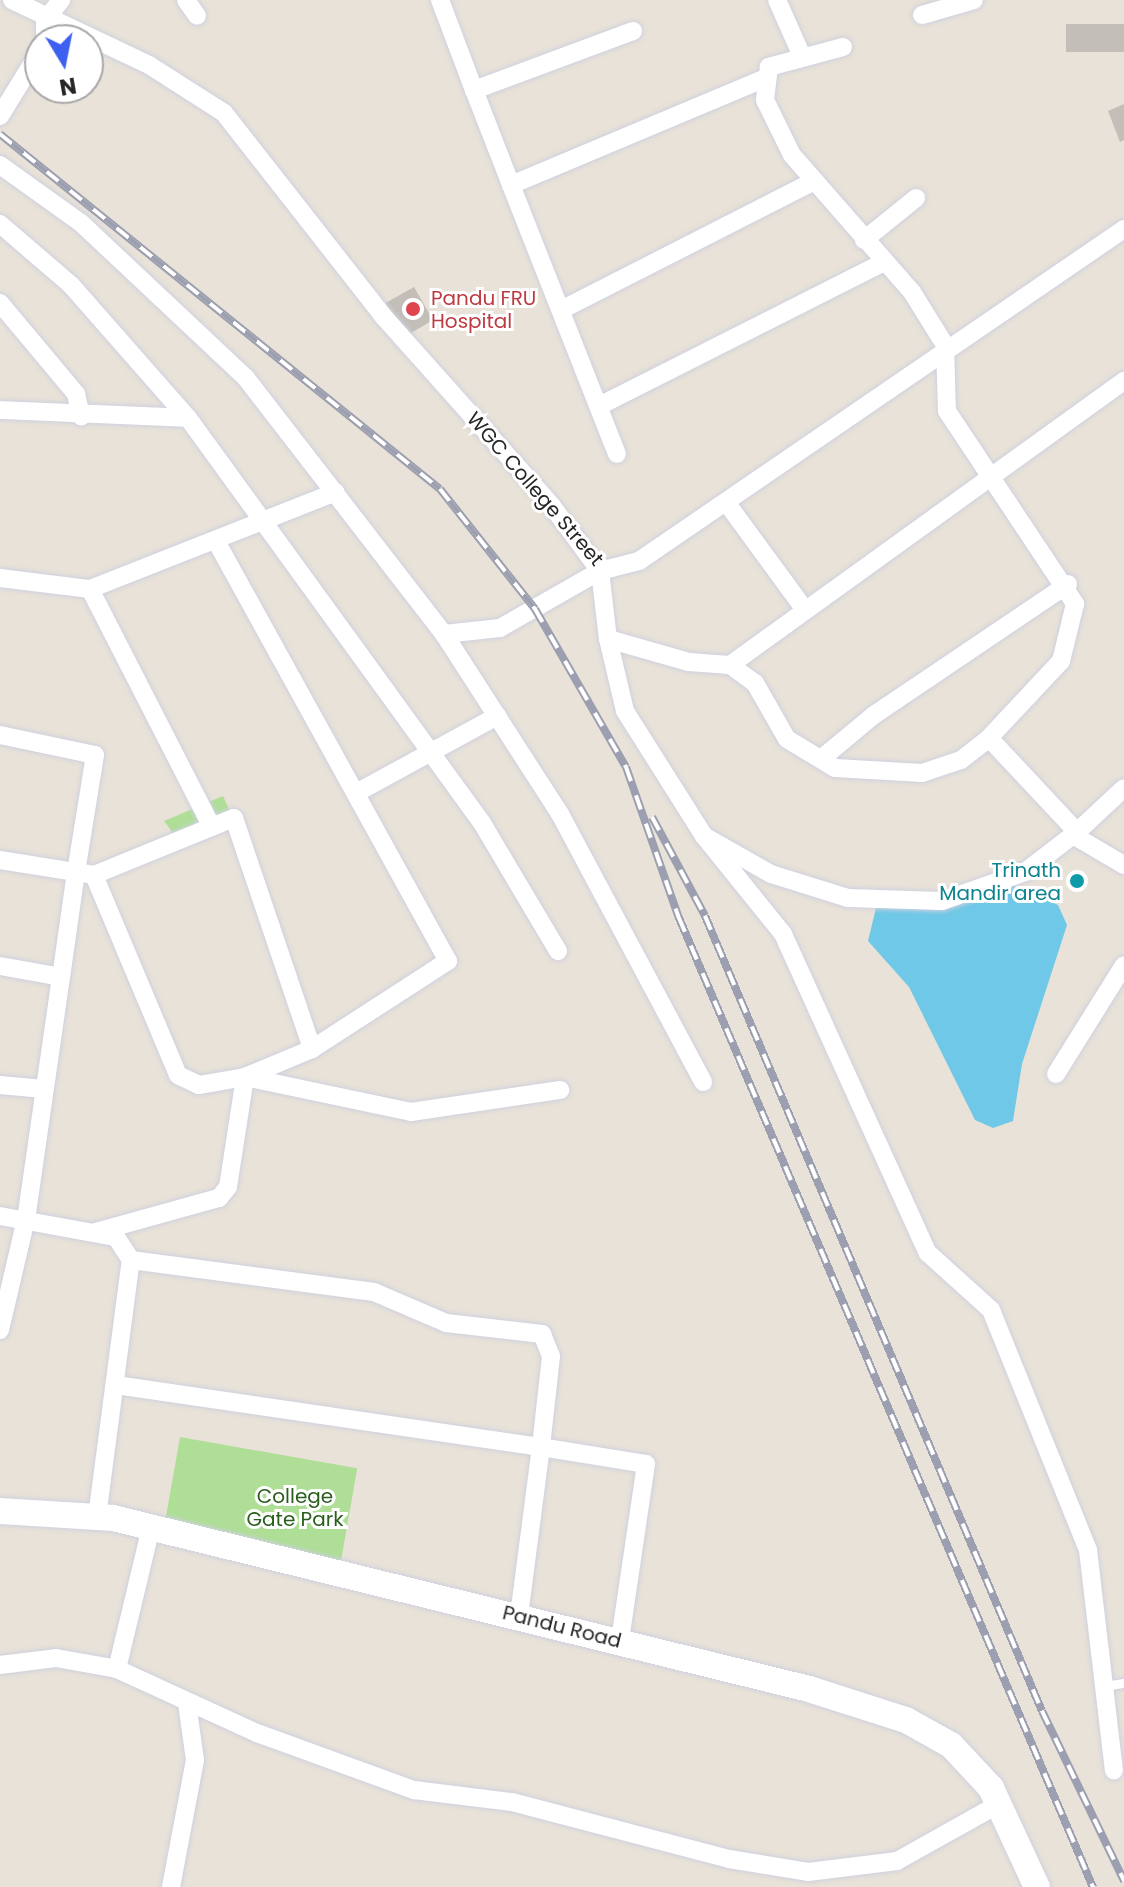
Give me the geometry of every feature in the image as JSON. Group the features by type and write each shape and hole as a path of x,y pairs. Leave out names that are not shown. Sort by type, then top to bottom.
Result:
{"street":[{"name":"WGC College Street","path":"12,0 45,20 149,65 224,113 383,316 552,506 600,571 639,561 945,345 1124,229"},
{"path":"45,24 61,0"},
{"path":"440,0 617,454"},
{"path":"777,0 801,54"},
{"path":"922,15 974,0"},
{"path":"474,90 633,31"},
{"path":"608,639 689,662 730,665 755,683 787,739 821,759 870,774 922,773 961,760 989,738 1061,661 1075,617 1068,584 993,472 947,411 945,345 884,262 812,182 765,100 763,79 769,67 801,54 843,47"},
{"path":"0,116 24,77"},
{"path":"511,185 763,79"},
{"path":"0,165 81,223 246,378 336,492 444,634 560,814 703,1082"},
{"path":"563,309 812,182"},
{"path":"864,240 916,198"},
{"path":"0,224 71,285 188,418 432,753 558,951"},
{"path":"599,406 884,262"},
{"path":"0,303 76,394 81,416"},
{"path":"730,665 802,606 1124,381"},
{"path":"0,410 81,416 188,418"},
{"path":"0,578 90,589 264,523 336,492"},
{"path":"726,502 802,606"},
{"path":"85,873 178,1075 199,1085 245,1077 312,1049 448,961 216,541"},
{"path":"444,634 500,628 600,571 608,639 625,711 704,836 783,934 928,1253 991,1310 1088,1550 1114,1770"},
{"path":"821,759 874,715 1068,584"},
{"path":"90,589 212,827"},
{"path":"356,793 497,716"},
{"path":"0,735 95,755 85,873 61,977 26,1219 0,1330"},
{"path":"989,738 1075,834 1124,865"},
{"path":"704,836 771,874 848,898 942,901 1025,872 1075,834 1124,788"},
{"path":"0,860 85,873 234,818 312,1049"},
{"path":"1056,1074 1124,965"},
{"path":"0,966 61,977"},
{"path":"245,1077 411,1112 560,1090"},
{"path":"96,1232 219,1198 228,1187 245,1077"},
{"path":"0,1085 44,1089"},
{"path":"0,1216 116,1237 131,1260 97,1517"},
{"path":"131,1260 374,1292 446,1323 542,1334 551,1356 519,1616"},
{"path":"114,1385 646,1464 620,1641"},
{"name":"Pandu Road","path":"0,1511 97,1517 151,1527 620,1641 906,1720 951,1745 999,1804 1037,1887"},
{"path":"117,1669 151,1527"},
{"path":"0,1665 56,1658 117,1669 187,1703 414,1790 512,1802 808,1879 897,1861 999,1804"},
{"path":"171,1887 195,1760 187,1703"}],"lane":[{"path":"1104,1686 1124,1683"}],"green space":[{"path":"223,796 232,816 179,841 164,821"},
{"name":"College Gate Park","path":"180,1437 357,1468 341,1562 164,1531"}],"water":[{"path":"1009,884 1058,905 1067,925 1022,1064 1013,1121 993,1128 975,1120 909,987 868,941 876,908"}],"building":[{"path":"1066,24 1124,24 1124,52 1066,52"},
{"path":"1124,104 1124,140 1120,142 1108,111"},
{"path":"414,287 433,320 406,336 382,305"}],"railway":[{"path":"0,134 440,489 535,609 626,767 679,918 1093,1887"},
{"path":"652,817 705,916 1042,1711 1124,1881"}],"place":[{"name":"Pandu FRU Hospital","path":"413,309"},
{"name":"Trinath Mandir area","path":"1077,881"}]}
